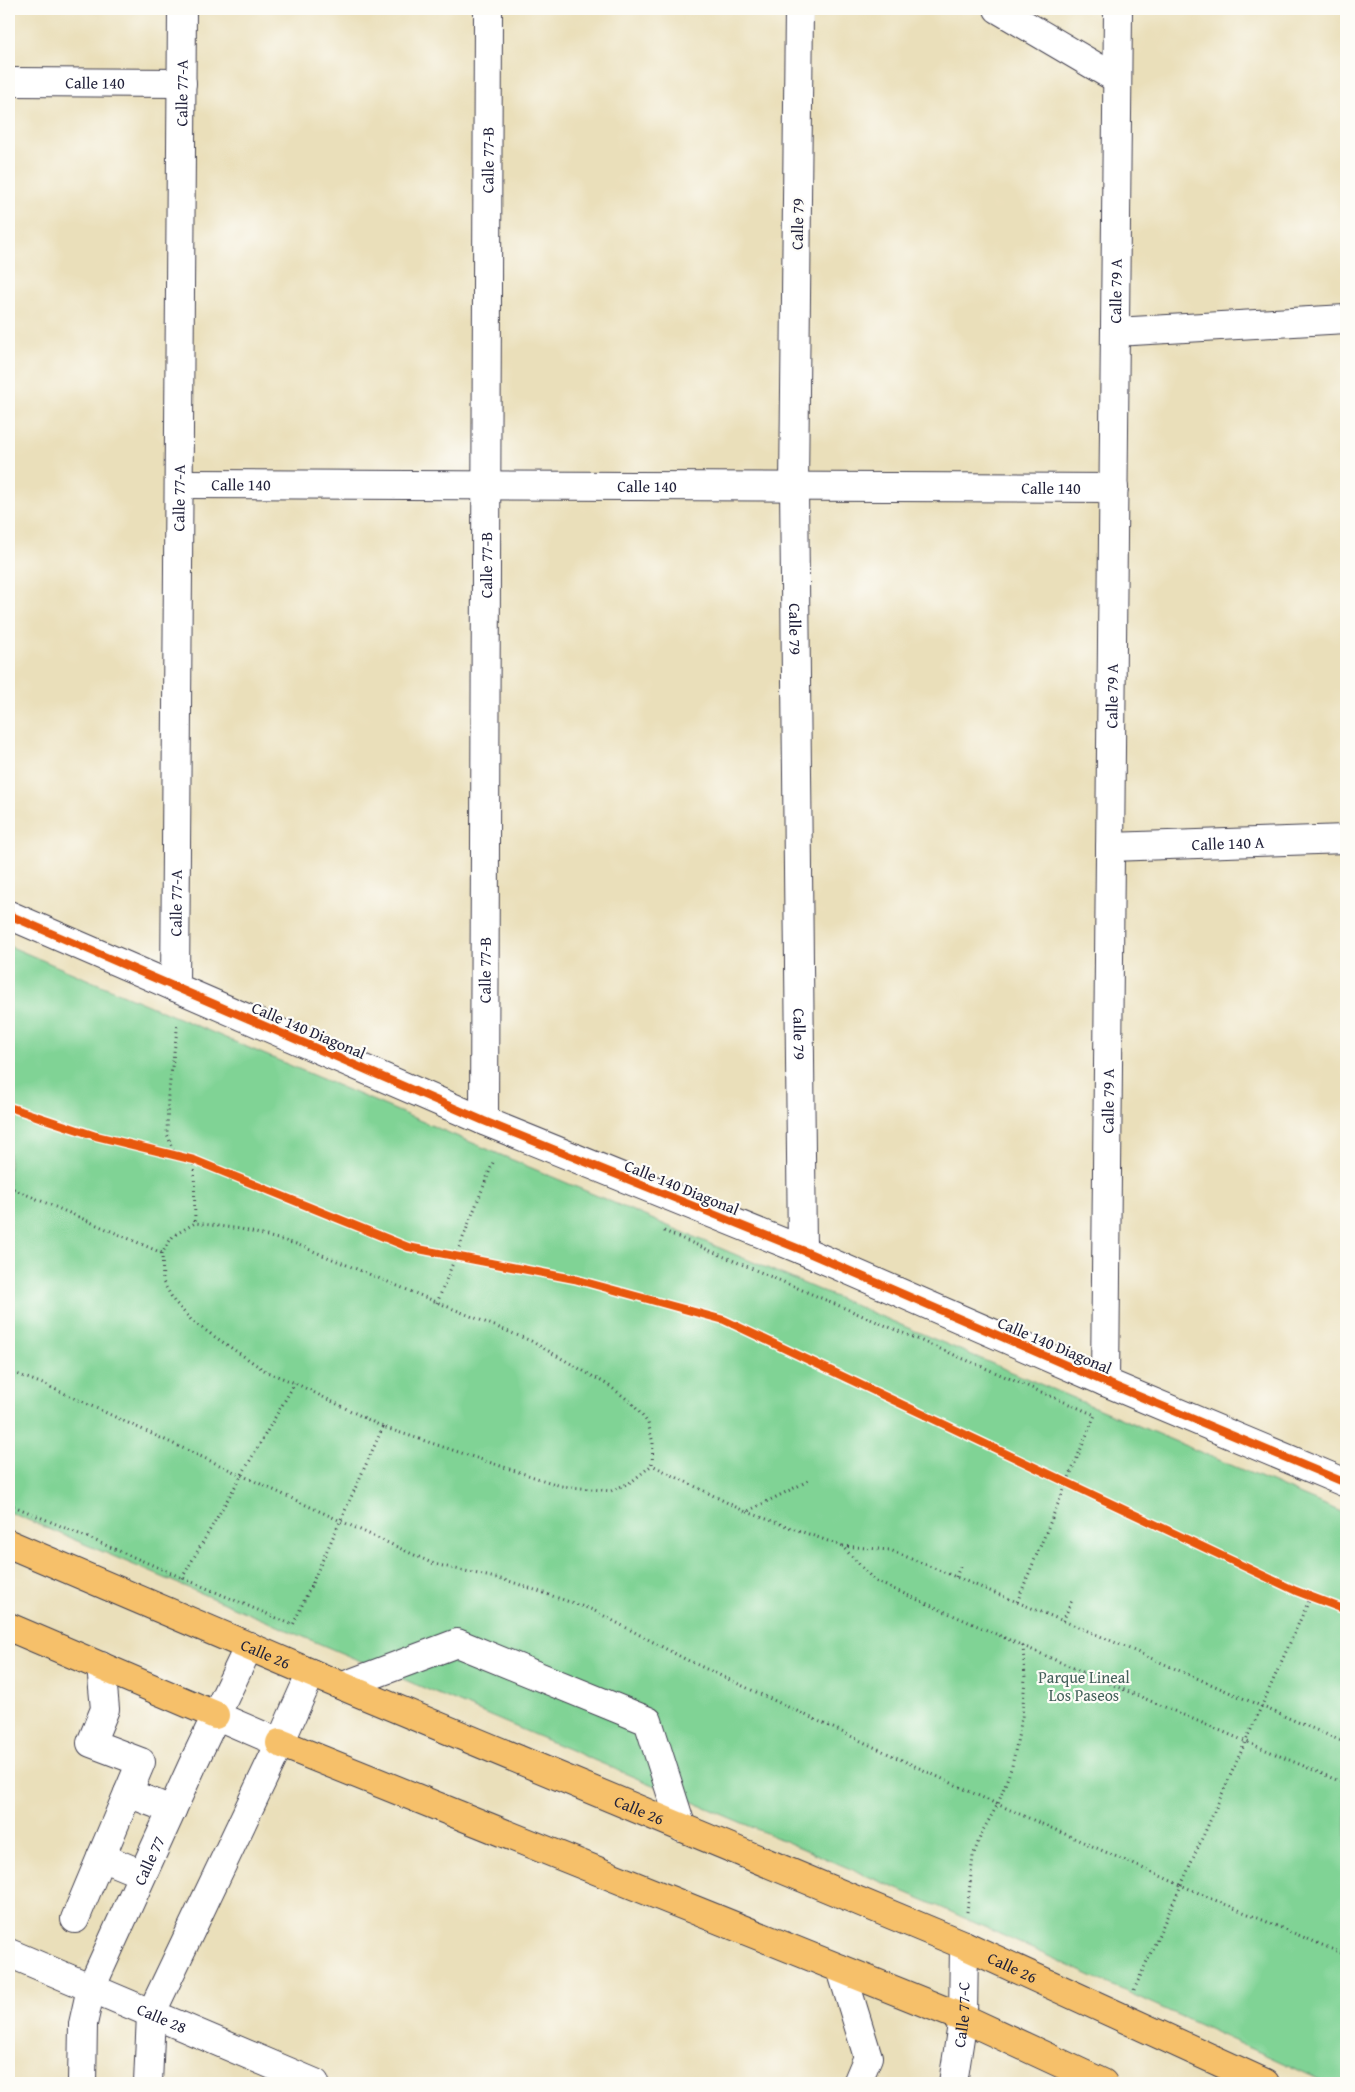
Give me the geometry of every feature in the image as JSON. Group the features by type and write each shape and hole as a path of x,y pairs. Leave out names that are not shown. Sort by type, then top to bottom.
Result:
{"main road":[{"name":"Calle 26","path":"9,1544 682,1828 966,1933 1265,2083"},
{"path":"9,1627 215,1715"},
{"path":"280,1743 963,2018 1102,2083"}],"street":[{"name":"Calle 77-A","path":"175,987 182,9"},
{"name":"Calle 77-B","path":"484,1121 488,9"},
{"name":"Calle 79","path":"799,9 794,486 802,1250"},
{"path":"998,9 1117,78"},
{"name":"Calle 79 A","path":"1105,1382 1118,9"},
{"name":"Calle 140","path":"9,82 182,83"},
{"path":"1115,332 1346,319"},
{"name":"Calle 140","path":"179,484 1114,488"},
{"name":"Calle 140 A","path":"1110,847 1346,838"},
{"name":"Calle 140 Diagonal","path":"9,915 484,1121 802,1250 1105,1382 1346,1482"},
{"path":"343,1686 457,1643 648,1721 682,1828"},
{"name":"Calle 77","path":"82,2083 83,2024 91,1988 215,1715 249,1646"},
{"path":"75,1919 141,1762 91,1743 105,1709 101,1666"},
{"path":"148,2083 151,2014 280,1743 311,1673"},
{"path":"215,1715 280,1743"},
{"path":"128,1793 172,1810"},
{"path":"101,1857 142,1874"},
{"name":"Calle 77-C","path":"953,2083 963,2018 966,1933"},
{"name":"Calle 28","path":"9,1953 315,2083"},
{"path":"840,1969 868,2057 857,2083"}],"path":[{"path":"175,1155 167,1134 168,1096 178,1023 187,1027"},
{"path":"166,1153 203,1164"},
{"path":"437,1303 494,1158 504,1162"},
{"path":"194,1160 195,1223"},
{"path":"9,1188 162,1253"},
{"path":"195,1223 241,1229 296,1244 531,1341 608,1385 630,1402 648,1423 653,1442 652,1466 631,1482 611,1491 560,1486 383,1427 295,1383 267,1372 193,1322 174,1301 163,1282 162,1253 173,1236 195,1223"},
{"path":"658,1228 1095,1415 1017,1602"},
{"path":"446,1254 465,1258"},
{"path":"9,1371 48,1386 434,1564 509,1581 593,1610 694,1663 998,1804 1181,1885 1346,1954"},
{"path":"182,1578 295,1383"},
{"path":"9,1504 293,1625 383,1427"},
{"path":"652,1466 746,1512 842,1546 890,1550 1063,1621 1346,1743"},
{"path":"1058,1478 1076,1486"},
{"path":"746,1512 810,1480"},
{"path":"842,1546 875,1581 1346,1784"},
{"path":"956,1577 961,1564"},
{"path":"1134,1991 1262,1706 1307,1595 1320,1600"},
{"path":"1063,1621 1072,1600"},
{"path":"966,1933 969,1884 974,1856 982,1832 998,1804 1012,1766 1022,1718 1025,1678 1023,1646"}],"green space":[{"name":"Parque Lineal Los Paseos","path":"9,946 1346,1514 1346,2083 1327,2083 938,1906 9,1512"}],"cycle path":[{"path":"9,915 484,1121 802,1250 1105,1382 1346,1483"},
{"path":"9,1107 96,1136 194,1160 408,1247 574,1279 724,1320 1296,1591 1346,1610"}]}
